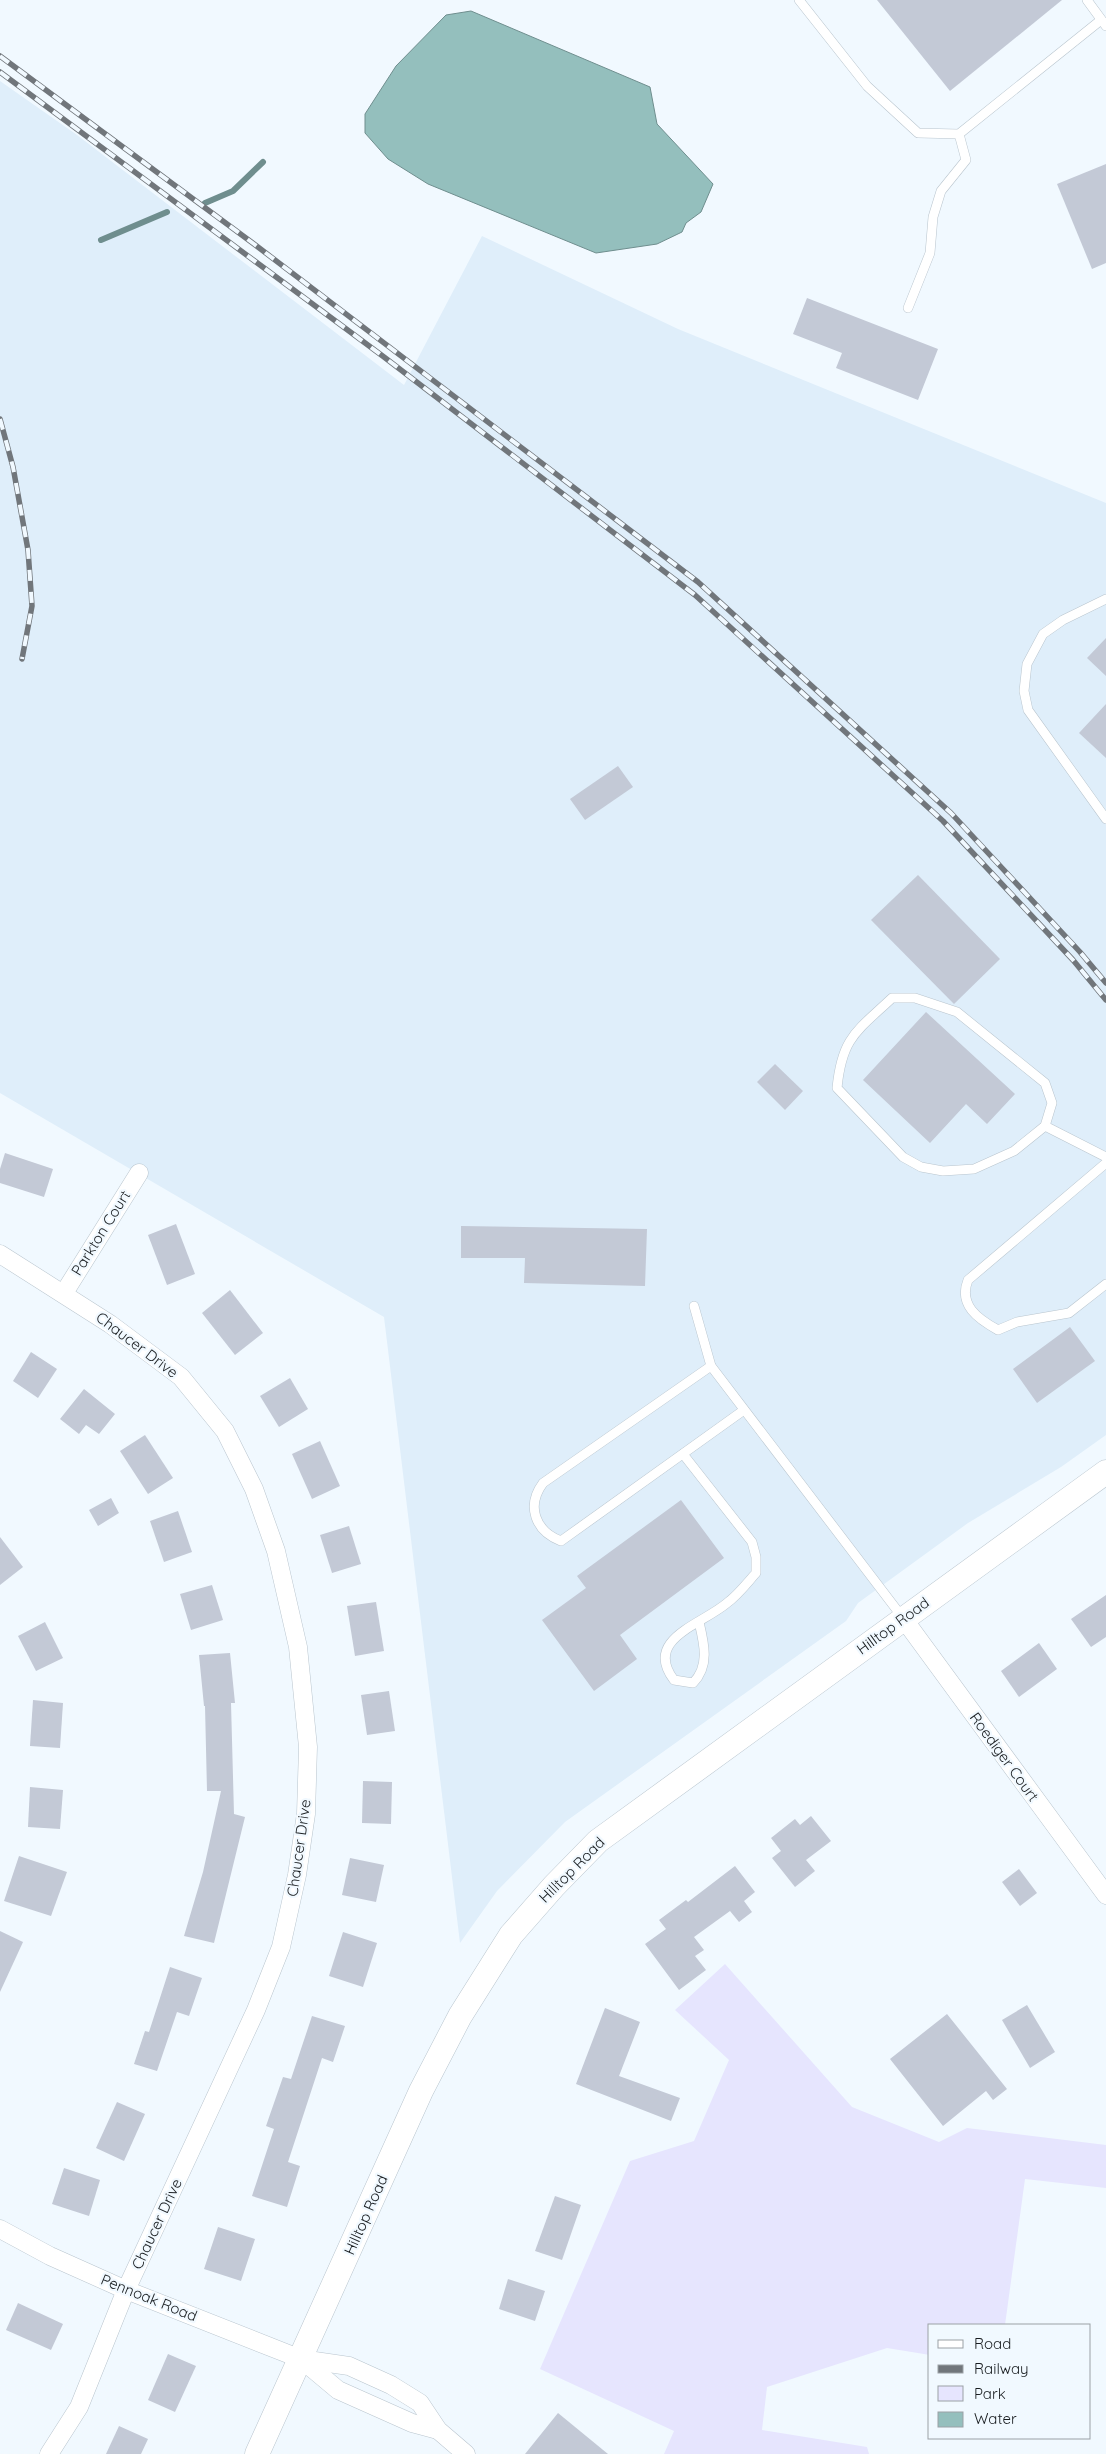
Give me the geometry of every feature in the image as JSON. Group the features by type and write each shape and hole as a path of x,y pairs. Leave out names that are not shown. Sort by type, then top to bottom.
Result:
{"main road":[{"name":"Hilltop Road","path":"257,2454 421,2091 460,2016 511,1935 554,1886 598,1841 1106,1472"}],"street":[{"name":"Parkton Court","path":"64,1293 139,1173"},
{"name":"Chaucer Drive","path":"0,1254 110,1324 181,1378 225,1431 254,1489 276,1551 298,1646 308,1747 306,1814 298,1875 281,1947 256,2010 126,2290 79,2407 49,2454"},
{"name":"Roediger Court","path":"903,1618 1106,1895"},
{"name":"Pennoak Road","path":"0,2229 50,2256 126,2290 301,2359"},
{"path":"301,2359 338,2390 412,2423 438,2430"},
{"path":"301,2359 349,2366 391,2385 420,2403 438,2430 466,2454"}],"lane":[{"path":"799,0 867,86 918,133 959,134 1104,23 1086,0"},
{"path":"908,308 930,253 933,217 941,191 966,160 959,134"},
{"path":"1106,599 1071,616 1043,634 1027,664 1024,691 1028,710 1106,819"},
{"path":"892,998 915,998 934,1003 957,1012 1045,1083 1052,1103 1045,1126 1014,1151 974,1169 943,1171 921,1167 904,1157 837,1088 840,1062 851,1036 892,998"},
{"path":"1045,1126 1106,1157"},
{"path":"1106,1163 968,1280 964,1291 966,1304 987,1324 998,1330 1017,1322 1069,1313 1106,1284"},
{"path":"694,1306 711,1366 903,1618"},
{"path":"711,1366 542,1483 535,1494 535,1518 548,1536 561,1541 744,1410"},
{"path":"684,1454 752,1542 756,1557 756,1573 727,1604 699,1622 668,1645 664,1657 666,1669 674,1680 693,1683 701,1675 705,1656 699,1622"}],"shaded area":[{"path":"0,81 77,135 404,385 482,236 678,329 1106,503 1106,1435 1061,1467 968,1523 858,1603 846,1621 565,1822 497,1891 460,1943 384,1317 0,1093"}],"green space":[{"path":"725,1964 852,2107 939,2142 967,2128 1106,2145 1106,2188 1025,2179 1005,2324 928,2324 928,2355 887,2348 767,2387 762,2430 867,2447 869,2454 664,2454 674,2431 540,2369 630,2161 694,2141 729,2060 675,2010"}],"water":[{"path":"471,11 650,87 657,124 713,184 701,212 686,223 682,232 657,244 596,253 428,184 388,159 365,133 365,114 396,66 446,15"}],"building":[{"path":"877,0 1062,0 950,91"},
{"path":"1106,164 1106,263 1092,269 1057,184"},
{"path":"807,298 938,349 918,400 836,368 842,353 793,334"},
{"path":"1106,638 1106,676 1087,658"},
{"path":"1106,704 1106,758 1079,733"},
{"path":"618,766 633,787 585,820 570,799"},
{"path":"918,875 1000,959 954,1004 871,920"},
{"path":"926,1012 1015,1094 987,1124 966,1104 930,1143 863,1080"},
{"path":"775,1064 803,1091 785,1110 757,1082"},
{"path":"5,1153 53,1169 44,1197 0,1183 0,1169"},
{"path":"176,1224 195,1274 167,1285 148,1235"},
{"path":"461,1226 647,1229 645,1286 524,1283 525,1258 461,1258"},
{"path":"230,1290 263,1333 235,1355 202,1313"},
{"path":"1070,1327 1095,1361 1037,1403 1013,1369"},
{"path":"31,1352 57,1369 38,1398 13,1381"},
{"path":"290,1378 308,1409 279,1427 260,1396"},
{"path":"84,1389 115,1414 99,1434 86,1425 79,1434 60,1419"},
{"path":"145,1435 173,1478 148,1494 120,1451"},
{"path":"320,1441 340,1486 312,1499 292,1454"},
{"path":"111,1498 119,1513 98,1526 89,1510"},
{"path":"681,1500 724,1558 620,1635 637,1659 594,1691 542,1620 586,1588 577,1576"},
{"path":"178,1511 192,1552 164,1562 150,1521"},
{"path":"349,1526 361,1564 332,1573 320,1535"},
{"path":"0,1537 23,1567 0,1585"},
{"path":"212,1585 223,1620 191,1630 180,1594"},
{"path":"1106,1595 1106,1637 1091,1647 1071,1619"},
{"path":"376,1602 384,1651 355,1656 347,1606"},
{"path":"45,1622 63,1658 36,1671 18,1636"},
{"path":"1039,1643 1057,1669 1019,1697 1001,1671"},
{"path":"230,1653 235,1703 231,1703 234,1814 245,1817 214,1943 184,1936 203,1872 221,1791 207,1791 205,1706 199,1655"},
{"path":"389,1691 395,1731 367,1735 361,1695"},
{"path":"33,1700 63,1703 60,1748 30,1746"},
{"path":"363,1781 392,1782 391,1824 362,1823"},
{"path":"30,1787 63,1790 60,1829 28,1827"},
{"path":"811,1816 831,1841 806,1860 815,1871 795,1887 772,1858 781,1851 771,1838 795,1819 800,1825"},
{"path":"19,1856 67,1872 51,1916 4,1901"},
{"path":"350,1858 384,1865 376,1902 342,1895"},
{"path":"735,1866 755,1892 744,1901 752,1912 739,1922 730,1911 694,1937 704,1950 695,1956 706,1970 679,1990 645,1944 666,1929 659,1920 686,1900 688,1902"},
{"path":"1019,1869 1037,1893 1020,1906 1002,1882"},
{"path":"0,1931 23,1942 0,1992"},
{"path":"343,1932 377,1943 363,1987 329,1976"},
{"path":"170,1967 202,1978 189,2016 177,2012 157,2071 134,2064 145,2031 149,2032"},
{"path":"1027,2005 1055,2052 1030,2068 1002,2020"},
{"path":"605,2008 640,2022 619,2076 680,2098 671,2121 576,2084"},
{"path":"947,2014 1007,2089 993,2100 986,2091 943,2126 890,2059"},
{"path":"312,2016 345,2026 333,2062 322,2058 288,2162 300,2166 287,2207 252,2196 274,2129 266,2126 283,2077 291,2079"},
{"path":"117,2102 145,2114 124,2161 96,2148"},
{"path":"64,2168 100,2180 89,2216 52,2204"},
{"path":"555,2196 581,2205 562,2260 535,2251"},
{"path":"218,2227 255,2239 241,2281 204,2269"},
{"path":"508,2279 545,2291 535,2321 499,2309"},
{"path":"18,2303 63,2324 51,2350 6,2330"},
{"path":"168,2354 196,2366 175,2412 148,2400"},
{"path":"558,2413 608,2454 525,2454"},
{"path":"119,2426 148,2439 141,2454 106,2454"}],"waterway":[{"path":"205,203 233,191 263,162"},
{"path":"101,240 167,212"}],"railway":[{"path":"0,56 254,244 698,582 951,813 1080,952 1106,983"},
{"path":"0,72 384,357 695,595 943,821 1073,960 1106,1000"},
{"path":"0,419 13,467 28,550 32,606 22,659"}]}
